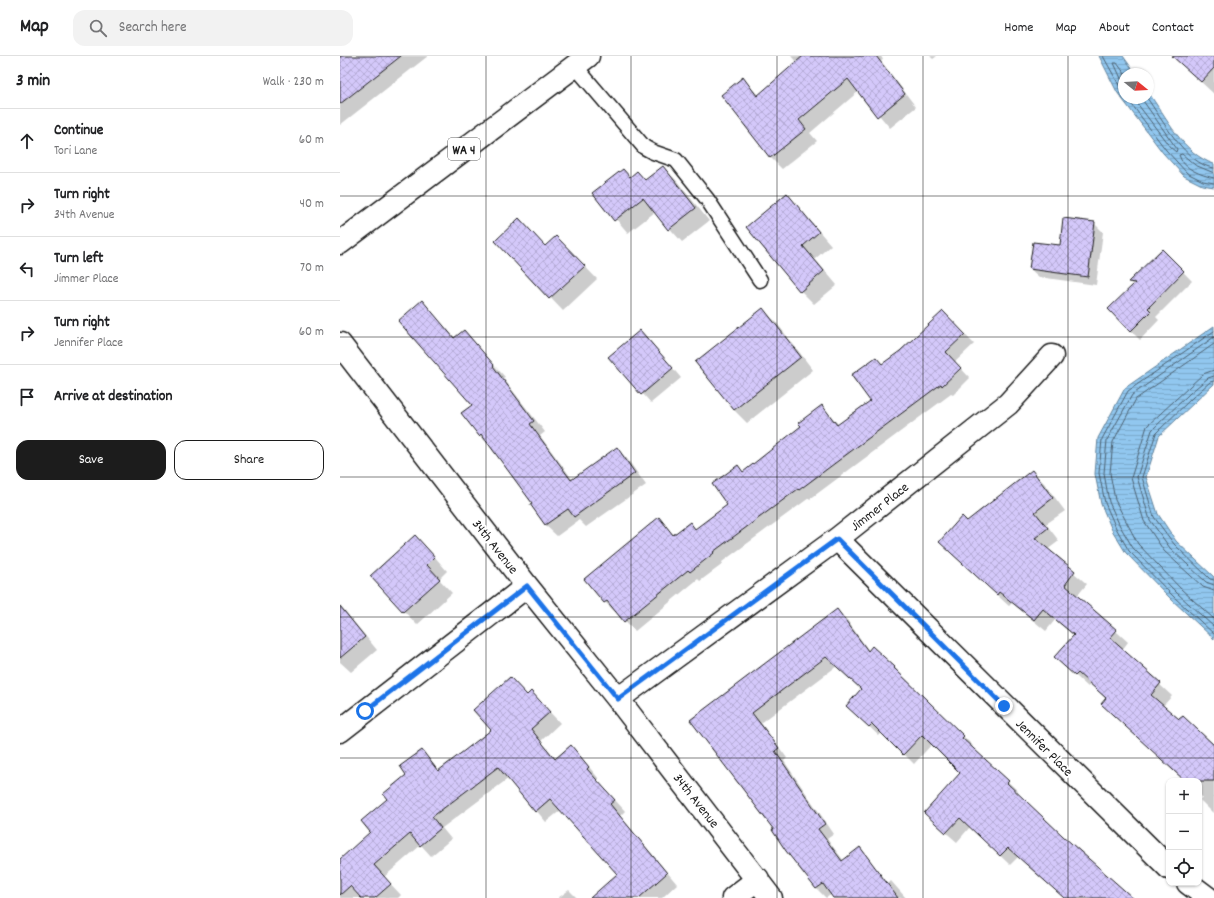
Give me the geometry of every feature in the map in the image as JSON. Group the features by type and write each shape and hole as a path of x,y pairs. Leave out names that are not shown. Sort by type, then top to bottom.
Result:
{"street":[{"name":"WA 4","path":"340,243 581,61"},
{"name":"34th Avenue","path":"340,344 527,586 618,699 758,879 771,898"},
{"name":"Jimmer Place","path":"618,699 837,539 1008,404 1052,356"},
{"name":"Jennifer Place","path":"837,539 1166,865"},
{"path":"340,731 527,586"},
{"path":"733,898 758,879"},
{"path":"1192,886 1208,898"}],"lane":[{"path":"581,61 644,147 653,152 676,160 707,199 760,280"}],"water":[{"path":"1099,56 1123,56 1132,68 1118,68 1118,93"},
{"path":"1154,101 1176,134 1184,143 1203,159 1214,164 1214,187 1202,185 1184,176 1163,153 1126,104 1154,104"},
{"path":"1214,326 1214,384 1159,436 1146,477 1158,514 1176,541 1214,577 1214,639 1171,599 1126,553 1112,530 1101,504 1095,474 1098,438 1125,388"}],"building":[{"path":"340,56 401,56 340,104"},
{"path":"803,56 876,56 905,94 877,117 848,79 799,120 806,129 770,158 721,95 743,77 757,96"},
{"path":"1172,56 1214,56 1214,68 1201,82"},
{"path":"663,166 696,208 668,230 643,198 614,221 592,193 623,169 630,177 637,171 645,180"},
{"path":"787,193 819,232 803,246 824,271 800,292 746,227"},
{"path":"519,218 545,246 556,236 585,266 549,299 495,241"},
{"path":"1063,218 1095,222 1088,277 1029,269 1033,242 1060,245"},
{"path":"1162,249 1184,271 1148,308 1151,311 1130,332 1108,309 1135,283 1128,282"},
{"path":"422,300 454,338 464,330 494,365 493,366 534,421 530,424 571,480 617,447 635,473 574,517 568,509 545,525 530,504 532,503 481,434 479,436 461,413 472,405 398,321"},
{"path":"763,308 801,357 734,410 695,362"},
{"path":"943,311 965,334 946,352 961,368 942,386 941,384 799,490 798,489 713,552 714,553 690,572 688,570 624,622 607,601 604,603 584,579 659,517 673,535 690,522 695,529 727,505 712,484 738,465 743,472 801,426 798,423 822,405 837,425 870,401 851,375 876,357 882,364 900,351"},
{"path":"640,330 673,368 641,395 608,357"},
{"path":"1032,470 1053,498 1035,512 1048,528 1035,538 1075,571 1065,585 1117,630 1110,638 1161,683 1151,695 1179,719 1183,716 1214,745 1214,781 1202,781 1202,778 1182,778 1101,704 1106,698 1078,673 1075,676 1054,657 1074,635 1043,609 1034,620 999,592 997,595 939,542 962,516 967,521"},
{"path":"415,535 435,557 427,565 440,579 403,612 370,576"},
{"path":"340,606 365,637 340,658"},
{"path":"837,609 868,651 872,646 895,667 894,668 964,736 962,738 1009,781 1007,783 1063,836 1133,898 1064,898 1008,848 1000,856 960,818 946,833 924,813 960,773 922,735 903,755 872,724 869,727 846,706 861,689 826,657 752,713 779,748 775,751 825,824 818,829 842,861 860,847 898,898 833,898 823,884 816,889 786,851 772,830 774,830 690,720"},
{"path":"510,677 527,695 531,691 550,712 531,729 555,759 571,745 589,767 587,769 615,800 610,804 667,873 639,898 590,898 617,874 550,799 535,812 498,767 432,817 441,828 420,846 410,834 374,865 391,884 375,898 361,898 350,886 340,895 340,859 370,832 361,821 387,799 383,794 406,775 400,766 422,750 438,771 491,730 473,710"}],"route":[{"path":"365,711 527,586 618,699 837,539 1004,706"}]}
